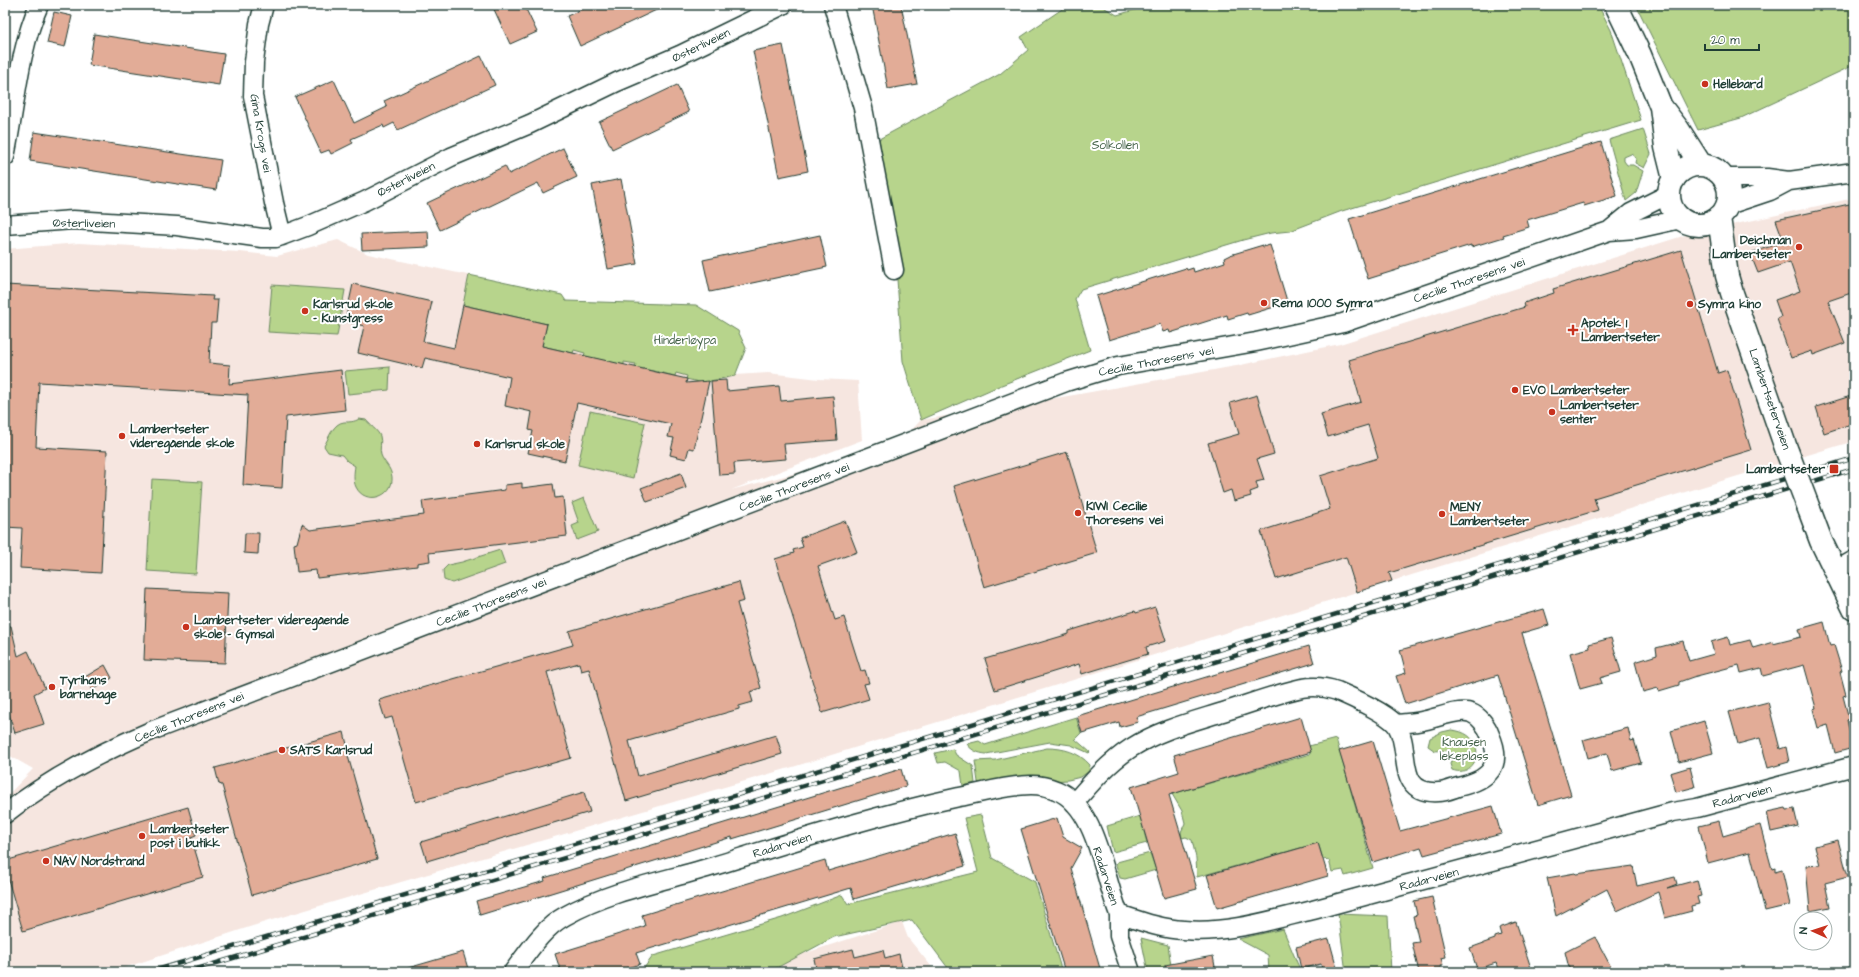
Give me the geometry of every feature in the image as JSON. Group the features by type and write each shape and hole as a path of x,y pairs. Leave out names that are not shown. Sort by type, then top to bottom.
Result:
{"main road":[{"path":"1616,5 1640,55 1661,107 1672,187 1671,204 1675,212 1689,222 1709,224 1724,211 1729,191 1724,178 1710,167 1701,165 1690,166 1681,171 1672,187"},
{"path":"1661,107 1678,129 1701,165"},
{"name":"Lambertseterveien","path":"1724,211 1728,276 1818,536 1854,610"},
{"name":"Lambertseterveien","path":"1689,222 1716,262 1728,276"}],"street":[{"path":"5,157 22,66 33,19 39,5"},
{"name":"Gina Krogs vei","path":"264,5 259,24 254,62 253,96 282,236"},
{"name":"Østerliveien","path":"5,225 73,220 177,226 270,239 282,236 365,201 451,157 530,124 617,82 680,55 783,5"},
{"path":"833,5 863,108 894,270"},
{"path":"1724,178 1767,178 1789,181 1854,172"},
{"path":"1724,211 1789,181"},
{"name":"Cecilie Thoresens vei","path":"1609,231 1631,213 1672,187"},
{"name":"Cecilie Thoresens vei","path":"5,814 44,786 88,761 155,730 1066,382 1118,366 1256,342 1343,323 1609,231 1689,222"},
{"path":"1835,571 1854,560"},
{"path":"1074,803 1099,774 1129,749 1144,740 1176,727 1302,688 1320,687 1336,691 1370,706 1396,724 1400,733 1410,778 1415,787 1421,790 1439,792 1471,784 1484,778 1492,769 1496,759 1496,747 1488,730 1481,721 1470,713 1461,712 1422,721 1396,724"},
{"name":"Radarveien","path":"513,972 549,927 564,916 592,903 650,884 865,821 938,802 999,789 1031,785 1042,786 1057,790 1074,803 1089,825 1106,874 1112,898 1119,914 1162,927 1187,931 1211,931 1262,922 1854,766"},
{"path":"1119,914 1119,936 1130,972"}],"shaded area":[{"path":"1854,198 1854,441 1444,565 796,766 265,922 111,972 5,972 5,798 33,769 5,753 5,249 79,243 240,252 277,256 338,240 368,254 562,295 566,301 696,305 738,331 746,348 735,375 768,373 819,379 858,381 862,440 731,490 826,465 906,436 921,420 1074,395 1236,366 1340,344 1686,235"},
{"path":"902,922 908,938 936,972 746,972"}],"green space":[{"name":"Solkollen","path":"1068,5 1100,5 1117,15 1152,5 1598,5 1611,30 1641,120 1342,211 1290,231 1271,233 1243,240 1081,289 1075,299 1090,350 999,386 921,420 903,361 893,225 879,139 1000,74 1028,50 1021,37"},
{"path":"1636,5 1854,5 1854,65 1741,118 1698,130"},
{"path":"1643,129 1651,154 1644,168 1635,163 1636,158 1631,154 1624,157 1624,161 1627,165 1633,165 1643,171 1636,193 1626,201 1609,140"},
{"name":"Hinderløypa","path":"469,275 562,295 566,301 696,305 738,331 746,348 735,376 710,381 707,384 686,379 687,376 676,373 675,376 635,367 636,364 624,362 624,365 584,356 585,353 574,350 573,353 542,346 547,324 463,305"},
{"name":"Karlsrud skole - Kunstgress","path":"272,285 345,290 337,336 268,332"},
{"path":"390,367 389,390 348,394 345,371"},
{"path":"590,411 645,423 633,478 578,465"},
{"path":"359,419 366,420 379,434 381,438 381,455 389,468 392,477 388,490 378,497 366,496 360,493 354,482 355,466 347,461 342,455 328,452 324,446 337,425"},
{"path":"152,479 202,482 196,574 147,571"},
{"path":"584,498 598,532 577,540 572,526 579,523 572,503"},
{"path":"500,550 505,564 452,583 444,580 443,570 448,565"},
{"path":"1076,717 1081,733 1075,739 1090,752 1089,753 1071,745 1050,742 986,754 975,751 967,744 979,741 985,745"},
{"name":"Knausen lekeplass","path":"1451,730 1464,733 1472,739 1476,747 1477,755 1474,763 1469,768 1461,771 1452,770 1450,764 1453,757 1448,751 1435,751 1428,746 1430,738 1442,732"},
{"path":"1336,739 1373,868 1345,876 1343,870 1332,872 1329,860 1323,859 1318,843 1197,877 1196,858 1192,840 1186,837 1182,838 1181,832 1185,823 1182,811 1172,794 1310,754 1309,746"},
{"path":"1047,748 1065,750 1076,754 1090,765 1089,771 1081,777 1068,780 980,785 978,782 975,761 995,760"},
{"path":"953,749 956,755 973,766 975,783 963,786 961,771 945,762 938,763 935,753"},
{"path":"981,815 992,858 1035,882 1062,972 951,972 912,920 834,937 769,972 641,972 653,956 782,918 842,895 848,904 978,872 964,818"},
{"path":"1140,816 1147,843 1113,852 1107,826"},
{"path":"1150,853 1156,870 1125,879 1120,878 1116,865 1117,862"},
{"path":"1338,914 1388,916 1391,972 1346,972"},
{"path":"1283,929 1301,972 1269,972 1268,955 1238,939"},
{"path":"1141,938 1168,945 1172,972 1148,972"}],"building":[{"path":"492,5 524,5 537,32 510,44"},
{"path":"591,5 667,5 580,46 567,16"},
{"path":"872,5 901,5 917,84 888,89"},
{"path":"54,12 72,16 65,47 47,43"},
{"path":"94,34 224,54 219,85 89,65"},
{"path":"783,45 808,171 779,177 753,51"},
{"path":"481,56 495,85 398,130 394,123 384,128 383,125 351,139 353,143 331,154 329,150 321,153 295,97 334,80 354,123 387,107 384,101"},
{"path":"677,85 689,112 612,149 599,122"},
{"path":"34,132 221,160 216,190 30,161"},
{"path":"1601,142 1617,196 1584,206 1583,203 1527,220 1529,227 1503,235 1504,237 1471,247 1471,245 1400,267 1400,269 1368,279 1349,219"},
{"path":"563,148 577,177 543,193 538,183 440,230 427,203 505,166 509,174"},
{"path":"621,179 637,264 608,269 592,185"},
{"path":"1854,203 1854,292 1828,301 1845,343 1813,355 1812,351 1791,358 1777,319 1781,317 1775,300 1800,291 1790,262 1758,273 1750,253 1784,242 1776,220"},
{"path":"428,231 429,247 362,250 361,234"},
{"path":"820,235 827,267 710,292 703,260"},
{"path":"1263,245 1263,247 1270,245 1287,301 1280,303 1281,305 1248,315 1247,313 1228,319 1227,315 1170,333 1169,330 1163,332 1160,324 1109,340 1096,296 1186,268 1187,270 1193,268 1194,272 1225,262 1224,258 1230,255"},
{"name":"Lambertseter senter","path":"1681,250 1718,373 1727,370 1751,450 1594,498 1598,510 1389,573 1392,581 1357,592 1346,557 1276,579 1261,531 1330,509 1320,476 1378,458 1368,425 1328,437 1321,414 1361,402 1349,360 1525,307 1524,303 1554,293 1553,289"},
{"path":"353,284 432,302 423,341 454,348 463,305 547,324 542,346 687,379 686,383 709,381 694,449 689,448 686,459 670,455 674,438 668,437 671,424 577,403 565,461 528,453 533,431 529,430 532,412 505,406 510,377 425,358 422,368 358,353 364,326 345,321"},
{"path":"5,285 213,296 212,300 218,300 216,323 211,323 209,363 230,365 229,384 341,370 345,410 286,417 282,488 243,485 248,395 39,382 36,447 107,451 101,573 20,568 22,528 5,527"},
{"path":"726,380 727,391 779,386 781,401 833,396 837,440 784,444 786,459 734,463 735,474 719,475 711,381"},
{"path":"1257,395 1274,454 1257,459 1264,480 1256,482 1258,489 1250,492 1251,496 1234,501 1231,490 1223,493 1208,443 1239,434 1230,403"},
{"path":"1854,395 1854,423 1824,433 1816,407"},
{"path":"1067,452 1097,553 984,587 954,486"},
{"path":"681,473 686,488 647,502 641,488"},
{"path":"522,483 522,488 553,484 555,498 563,497 567,536 429,553 430,561 417,563 417,566 317,578 316,570 297,572 294,544 297,543 302,524 310,530 424,515 422,501 505,490 505,485"},
{"path":"845,521 857,552 818,566 835,620 844,617 861,671 865,670 869,683 864,684 869,699 822,713 775,559 794,553 793,550 803,547 800,538"},
{"path":"245,533 259,533 258,554 244,553"},
{"path":"739,582 744,601 737,603 761,688 750,692 753,702 739,706 739,709 629,741 638,776 776,735 782,754 626,801 589,669 581,671 579,663 547,672 571,758 416,802 392,717 385,719 379,700 573,645 569,631"},
{"name":"Lambertseter videregående skole - Gymsal","path":"147,589 228,593 225,663 144,660"},
{"path":"1155,607 1166,641 1146,647 1148,654 1082,674 1079,664 995,690 985,659 1069,634 1069,631 1135,611 1136,613"},
{"path":"1544,609 1549,625 1522,633 1571,795 1538,805 1498,675 1405,704 1396,676 1406,673 1400,650"},
{"path":"1824,622 1830,646 1834,645 1842,671 1840,672 1846,695 1843,696 1849,719 1847,720 1853,748 1835,753 1828,725 1818,728 1813,709 1816,708 1804,665 1763,676 1761,668 1741,673 1739,665 1693,677 1679,682 1679,685 1659,691 1658,688 1643,692 1635,662 1657,655 1656,648 1683,641 1689,661 1714,654 1711,642 1728,637 1730,645 1750,640 1753,648 1773,642 1773,644 1801,637 1799,629"},
{"path":"5,626 11,626 18,656 28,651 45,688 34,694 44,724 15,733 5,702"},
{"path":"1611,638 1621,672 1600,678 1602,683 1580,689 1570,653 1590,648 1589,644"},
{"path":"1309,646 1314,663 1136,717 1138,722 1120,727 1119,722 1082,733 1077,716"},
{"path":"105,665 112,678 92,690 85,677"},
{"path":"1768,702 1780,749 1786,747 1789,762 1768,768 1760,738 1738,744 1729,712"},
{"path":"1301,717 1311,752 1169,795 1197,889 1164,898 1131,787 1179,772 1174,755"},
{"path":"1704,721 1713,753 1679,762 1671,731"},
{"path":"1628,728 1631,741 1634,740 1641,763 1612,771 1607,753 1588,758 1583,740"},
{"path":"344,732 348,749 346,749 377,859 252,895 222,785 219,784 215,768"},
{"path":"1373,741 1400,831 1493,806 1501,834 1424,855 1421,847 1373,862 1339,751"},
{"path":"1690,767 1695,787 1676,792 1670,773"},
{"path":"901,769 906,786 732,839 732,837 480,915 476,901 545,881 544,878"},
{"path":"584,792 590,812 427,861 421,842"},
{"path":"188,807 196,835 191,837 203,877 23,931 5,869 5,861"},
{"path":"1786,808 1787,810 1794,809 1798,826 1771,832 1767,812"},
{"path":"1057,818 1063,837 1082,848 1071,868 1101,972 1065,972 1021,829"},
{"path":"1719,821 1723,836 1760,825 1772,869 1775,868 1775,872 1782,870 1790,905 1765,911 1750,852 1708,863 1699,826"},
{"path":"955,833 965,866 854,899 851,888 636,953 640,964 614,972 561,972 555,954 645,926 642,915 825,860 828,871"},
{"path":"1838,840 1848,877 1825,883 1830,907 1810,911 1806,866 1820,865 1815,846"},
{"path":"1318,843 1328,876 1217,908 1207,875"},
{"path":"1633,866 1637,886 1675,877 1677,884 1667,888 1697,880 1701,896 1697,897 1699,904 1691,906 1692,911 1665,918 1658,892 1617,911 1607,889 1556,916 1547,878"},
{"path":"1432,897 1446,957 1441,958 1443,965 1440,966 1442,972 1419,972 1412,943 1419,942 1413,916 1417,915 1414,901"},
{"path":"1516,922 1531,968 1518,972 1499,972 1496,963 1477,969 1470,948 1495,939 1495,937 1501,935 1499,928"},
{"path":"1595,937 1611,967 1589,972 1570,972 1565,952"},
{"path":"1329,939 1338,972 1322,972 1321,964 1301,969 1296,947"},
{"path":"853,949 855,957 883,950 885,958 899,954 903,972 817,972 814,959"},
{"path":"463,952 469,972 409,972 408,968"},
{"path":"1213,956 1216,972 1166,972 1165,965"}],"railway":[{"path":"150,972 1854,458"},
{"path":"187,972 1854,469"}],"place":[{"name":"Hellebard","path":"1705,84"},
{"name":"Deichman Lambertseter","path":"1799,247"},
{"name":"Rema 1000 Symra","path":"1264,303"},
{"name":"Symra kino","path":"1690,304"},
{"name":"Karlsrud skole - Kunstgress","path":"305,311"},
{"name":"Apotek 1 Lambertseter","path":"1573,330"},
{"name":"EVO Lambertseter","path":"1515,390"},
{"name":"Lambertseter senter","path":"1552,412"},
{"name":"Lambertseter videregående skole","path":"122,436"},
{"name":"Karlsrud skole","path":"477,444"},
{"name":"Lambertseter","path":"1834,469"},
{"name":"KIWI Cecilie Thoresens vei","path":"1078,513"},
{"name":"MENY Lambertseter","path":"1442,514"},
{"name":"Lambertseter videregående skole - Gymsal","path":"186,627"},
{"name":"Tyrihans barnehage","path":"52,687"},
{"name":"SATS Karlsrud","path":"282,750"},
{"name":"Lambertseter post i butikk","path":"142,836"},
{"name":"NAV Nordstrand","path":"46,861"}]}
